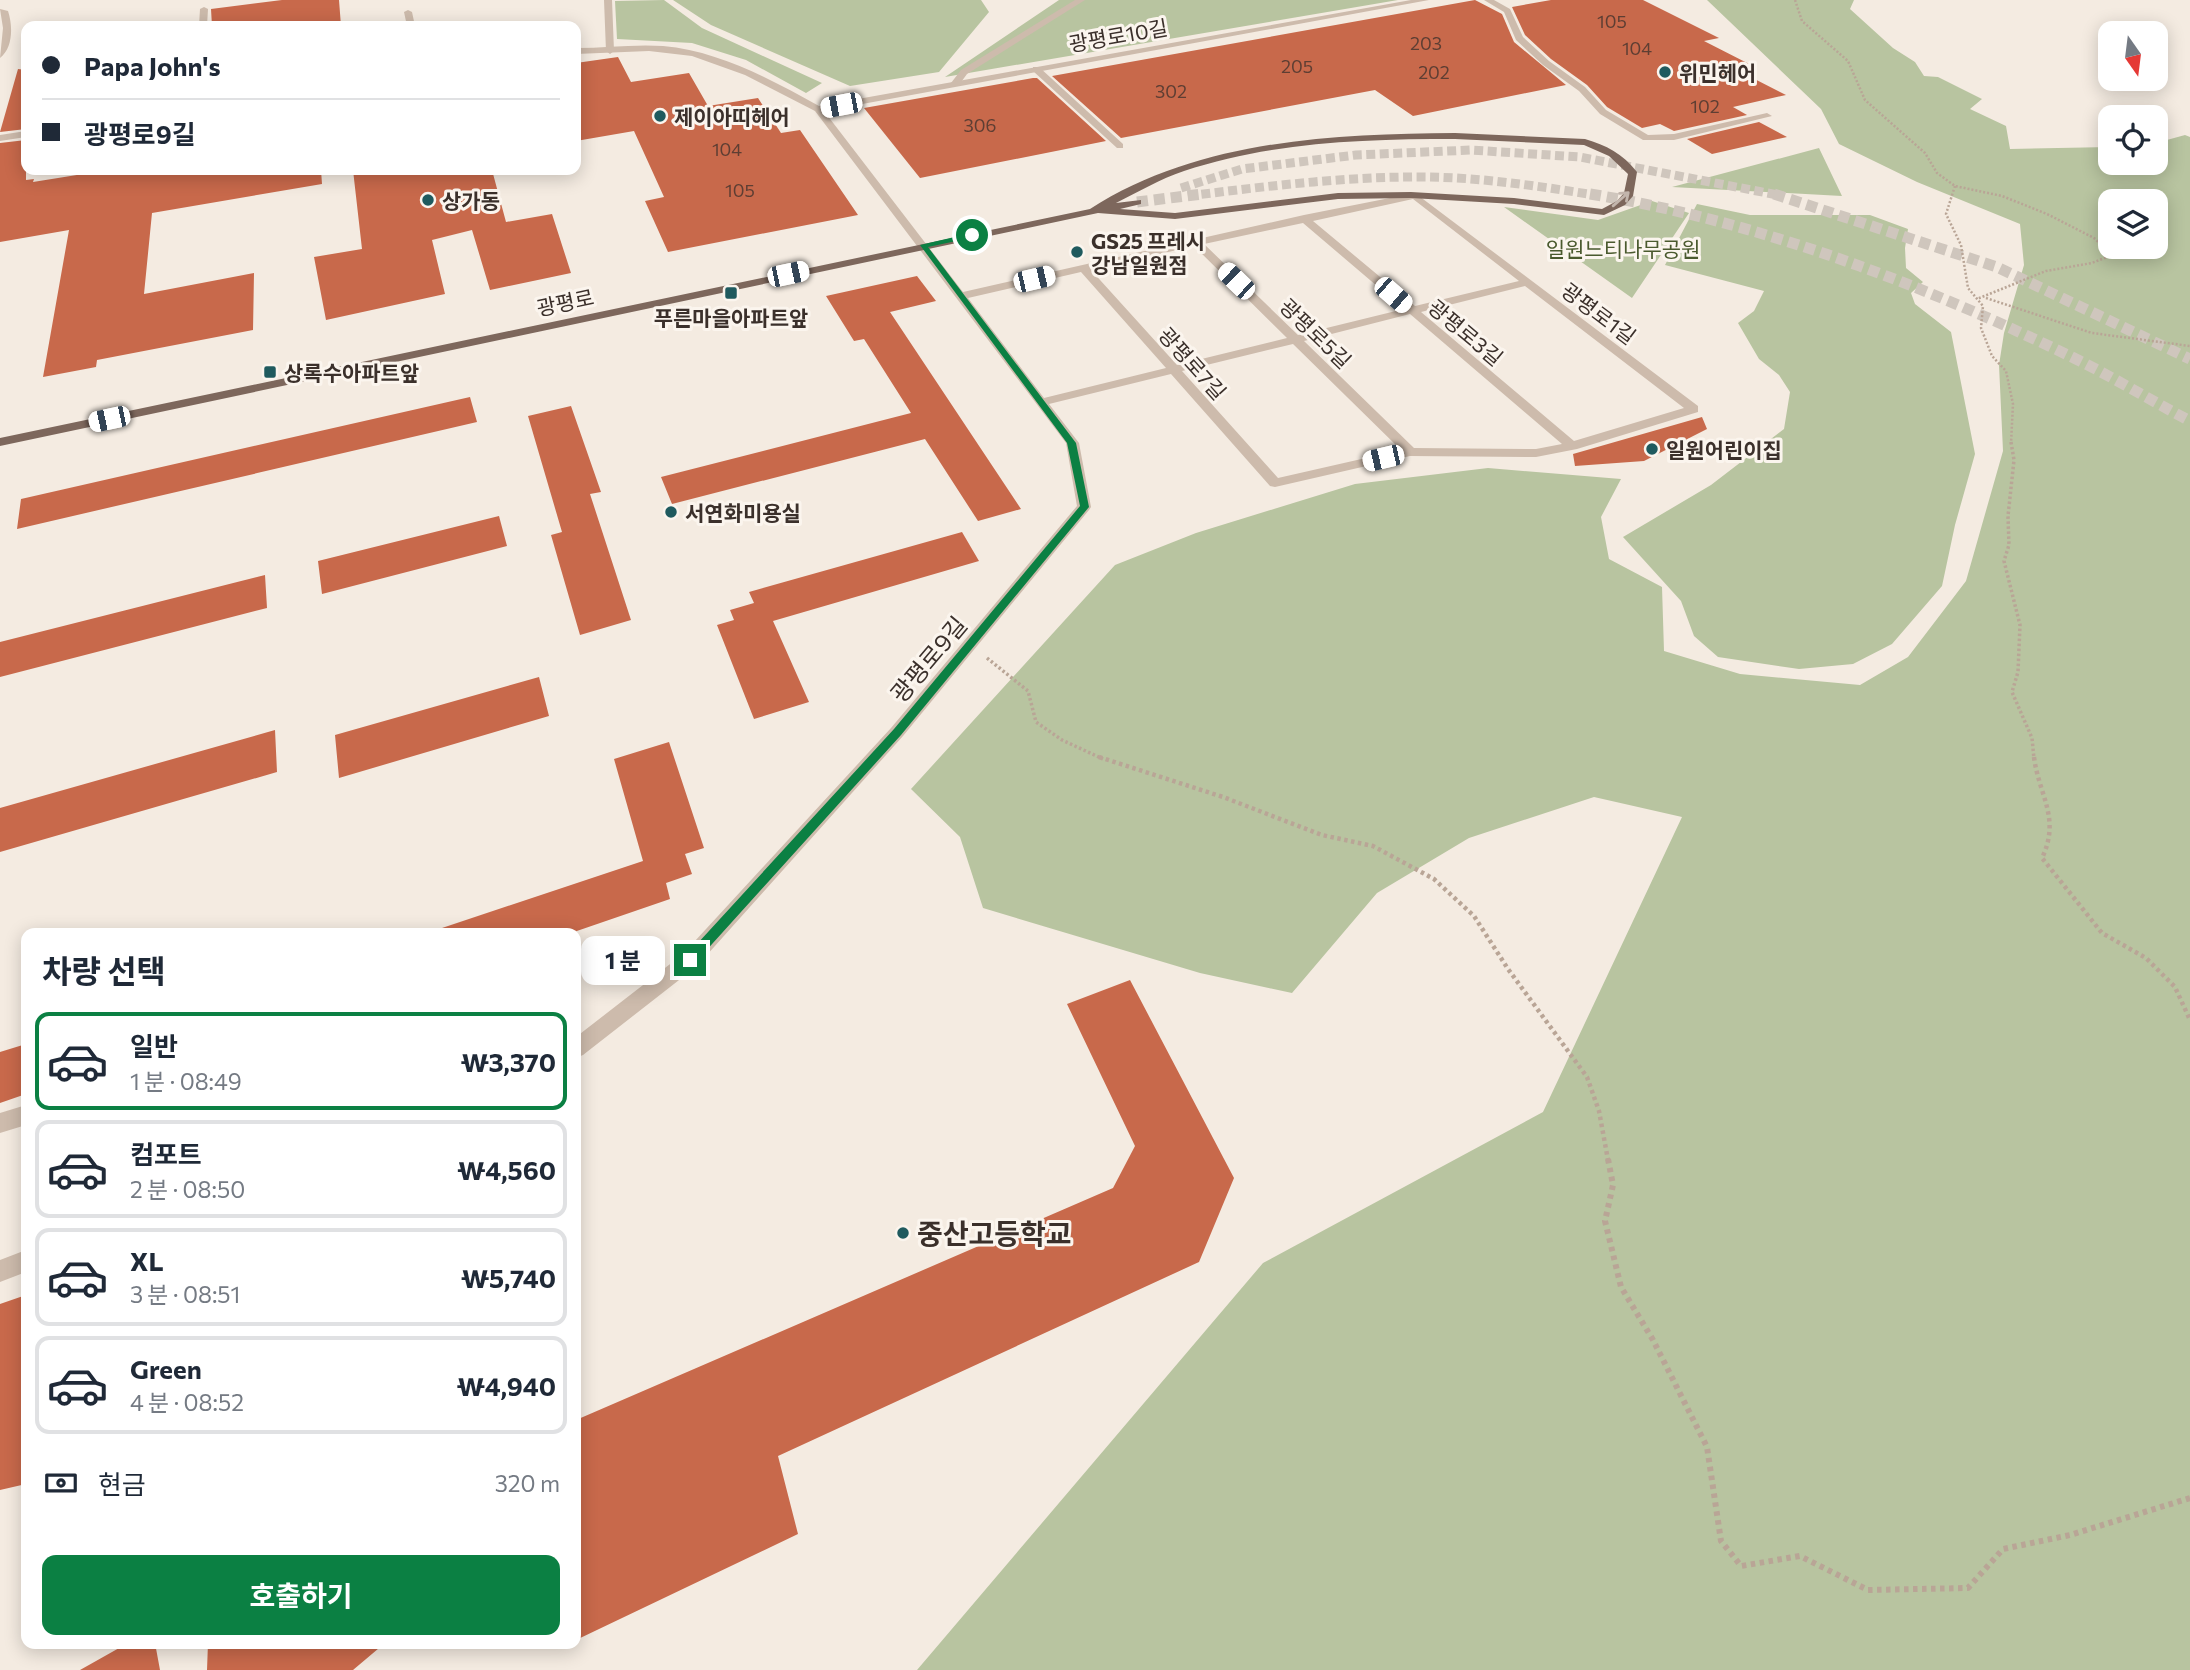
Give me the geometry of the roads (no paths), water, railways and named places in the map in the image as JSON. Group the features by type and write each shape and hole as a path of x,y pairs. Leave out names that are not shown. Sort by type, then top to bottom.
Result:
{"main road":[{"path":"1455,136 1585,142 1618,157 1633,174 1629,194 1621,203 1604,212 1514,201 1411,195 1338,196 1175,216 1094,210 1191,167 1236,155 1363,138 1455,136"},
{"name":"광평로","path":"0,442 1138,202"}],"street":[{"path":"607,0 610,51"},
{"path":"956,83 964,72 1081,0"},
{"name":"광평로10길","path":"818,109 1425,0"},
{"path":"1488,0 1507,11 1519,38 1546,63 1582,89 1603,112 1646,138 1674,136 1767,116"},
{"path":"203,21 204,9"},
{"path":"0,11 4,11 9,34 0,55"},
{"path":"408,12 410,21"},
{"path":"581,51 671,49 720,60 767,81 818,109 924,245"},
{"path":"1035,69 1120,146"},
{"path":"0,138 21,135"},
{"name":"광평로1길","path":"1304,218 1415,196 1694,409 1572,446"},
{"path":"962,296 1304,218"},
{"name":"광평로3길","path":"1304,218 1410,311 1572,446"},
{"name":"광평로5길","path":"1196,242 1410,452"},
{"name":"광평로9길","path":"581,1045 690,960 898,732 1084,507 1072,443 924,245"},
{"name":"광평로7길","path":"1083,268 1275,483 1410,452"},
{"path":"1040,403 1527,282"},
{"path":"1410,452 1536,453 1572,446"},
{"path":"0,1123 21,1117"},
{"path":"0,1271 21,1263"}],"tunnel":[{"path":"1181,188 1242,169 1356,155 1471,150 1580,157 1776,195"},
{"path":"1188,196 1278,185 1400,177 1494,181 1598,196"},
{"path":"1137,202 1202,194"},
{"path":"1590,194 1598,196"},
{"path":"1776,195 1783,196"},
{"path":"1776,195 1997,267 2190,359"},
{"path":"1598,196 1716,221 1840,259 1901,282 2020,332 2190,421"}],"place":[{"name":"위민헤어","path":"1665,72"},
{"name":"제이아띠헤어","path":"660,116"},
{"name":"상가동","path":"428,200"},
{"name":"GS25 프레시 강남일원점","path":"1077,252"},
{"name":"푸른마을아파트앞","path":"731,293"},
{"name":"상록수아파트앞","path":"270,372"},
{"name":"일원어린이집","path":"1652,449"},
{"name":"서연화미용실","path":"671,512"},
{"name":"중산고등학교","path":"903,1233"}],"park label":[{"name":"일원느티나무공원","path":"1623,248"}]}
